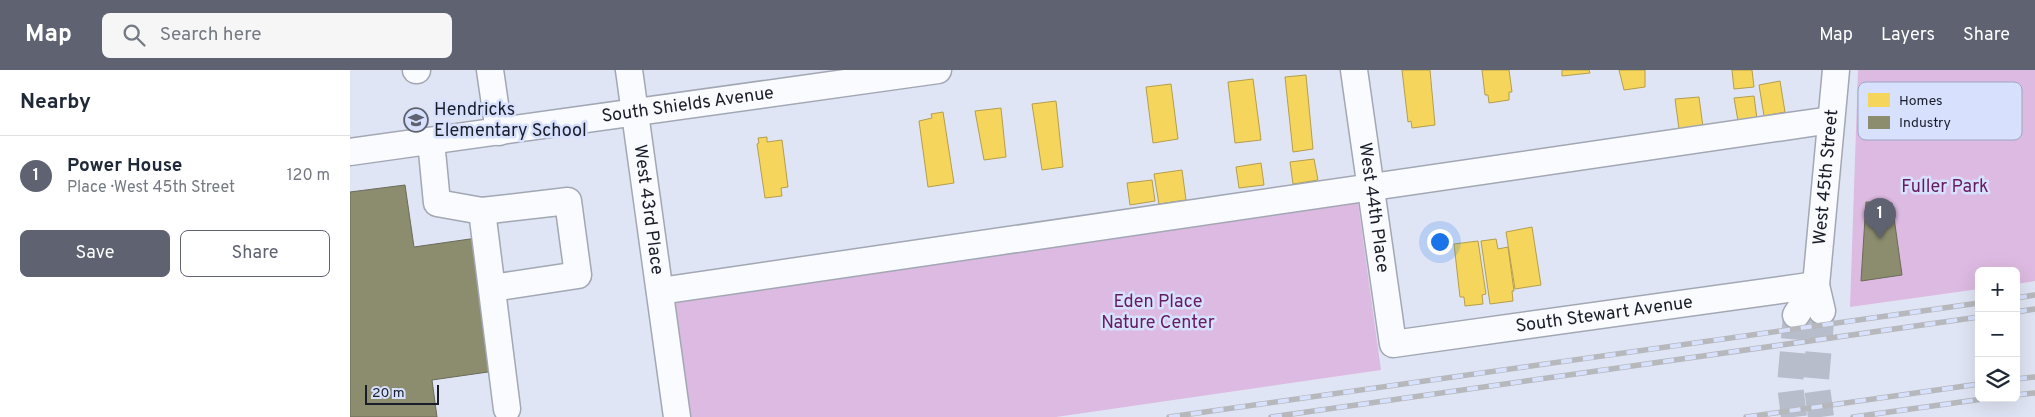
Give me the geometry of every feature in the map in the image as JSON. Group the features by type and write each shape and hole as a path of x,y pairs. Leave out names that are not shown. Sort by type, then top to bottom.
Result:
{"street":[{"path":"490,70 499,132"},
{"name":"West 43rd Place","path":"629,70 676,417"},
{"name":"South Shields Avenue","path":"350,152 938,70"},
{"name":"West 44th Place","path":"1354,70 1393,344"},
{"name":"West 45th Street","path":"1809,313 1816,286 1836,70"},
{"path":"660,291 1832,120"},
{"path":"431,141 437,204 482,211 568,202 578,276 492,288"},
{"path":"482,211 507,409"},
{"name":"South Stewart Avenue","path":"1393,344 1816,286"}],"green space":[{"name":"Fuller Park","path":"1858,70 2035,70 2035,281 2020,283 2020,267 1975,267 1975,290 1850,307"},
{"name":"Eden Place Nature Center","path":"1357,195 1381,370 1056,417 691,417 673,293"}],"building: Homes":[{"path":"1402,70 1430,70 1435,125 1412,128 1411,121 1408,122"},
{"path":"1482,70 1509,70 1512,92 1509,92 1509,100 1489,103 1488,95 1485,95"},
{"path":"1562,70 1589,70 1590,73 1562,76"},
{"path":"1619,70 1645,70 1645,87 1624,90"},
{"path":"1732,70 1752,70 1754,87 1734,89"},
{"path":"1306,75 1313,149 1293,152 1285,77"},
{"path":"1253,79 1261,140 1235,143 1228,82"},
{"path":"1780,81 1785,112 1764,116 1759,85"},
{"path":"1171,84 1178,139 1153,143 1146,87"},
{"path":"1754,96 1757,119 1738,121 1734,98"},
{"path":"1699,97 1703,127 1679,129 1675,99"},
{"path":"1056,101 1063,167 1042,170 1032,104"},
{"path":"1001,108 1006,157 984,160 975,111"},
{"path":"943,112 954,183 928,187 919,121 932,118 931,114"},
{"path":"767,137 767,142 782,140 788,187 781,188 782,196 765,198 757,144 759,143 758,138"},
{"path":"1314,159 1318,180 1293,184 1290,162"},
{"path":"1261,163 1264,185 1239,188 1236,167"},
{"path":"1182,170 1186,200 1159,204 1154,174"},
{"path":"1152,180 1155,201 1130,205 1127,183"},
{"path":"1532,227 1541,285 1515,289 1506,232"},
{"path":"1496,239 1498,249 1508,247 1514,291 1512,291 1513,301 1490,304 1481,241"},
{"path":"1478,241 1486,294 1482,295 1483,304 1465,306 1464,297 1460,297 1454,244"}],"building: Industry":[{"path":"405,185 414,247 477,238 495,371 432,380 437,417 350,417 350,192"},
{"path":"1866,202 1892,203 1902,275 1861,281"}],"tunnel":[{"path":"1821,417 1816,380 1822,311"},
{"path":"1794,417 1790,385 1796,315"}],"railway":[{"path":"2020,297 2035,295"},
{"path":"1169,417 1975,304"},
{"path":"2020,311 2035,309"},
{"path":"1271,417 1975,318"},
{"path":"2020,379 2035,377"},
{"path":"1746,417 1975,385"},
{"path":"2020,395 2035,393"},
{"path":"1853,417 1975,400"}],"place":[{"name":"Hendricks Elementary School","path":"416,120"},
{"name":"Power House","path":"1880,239"}]}
